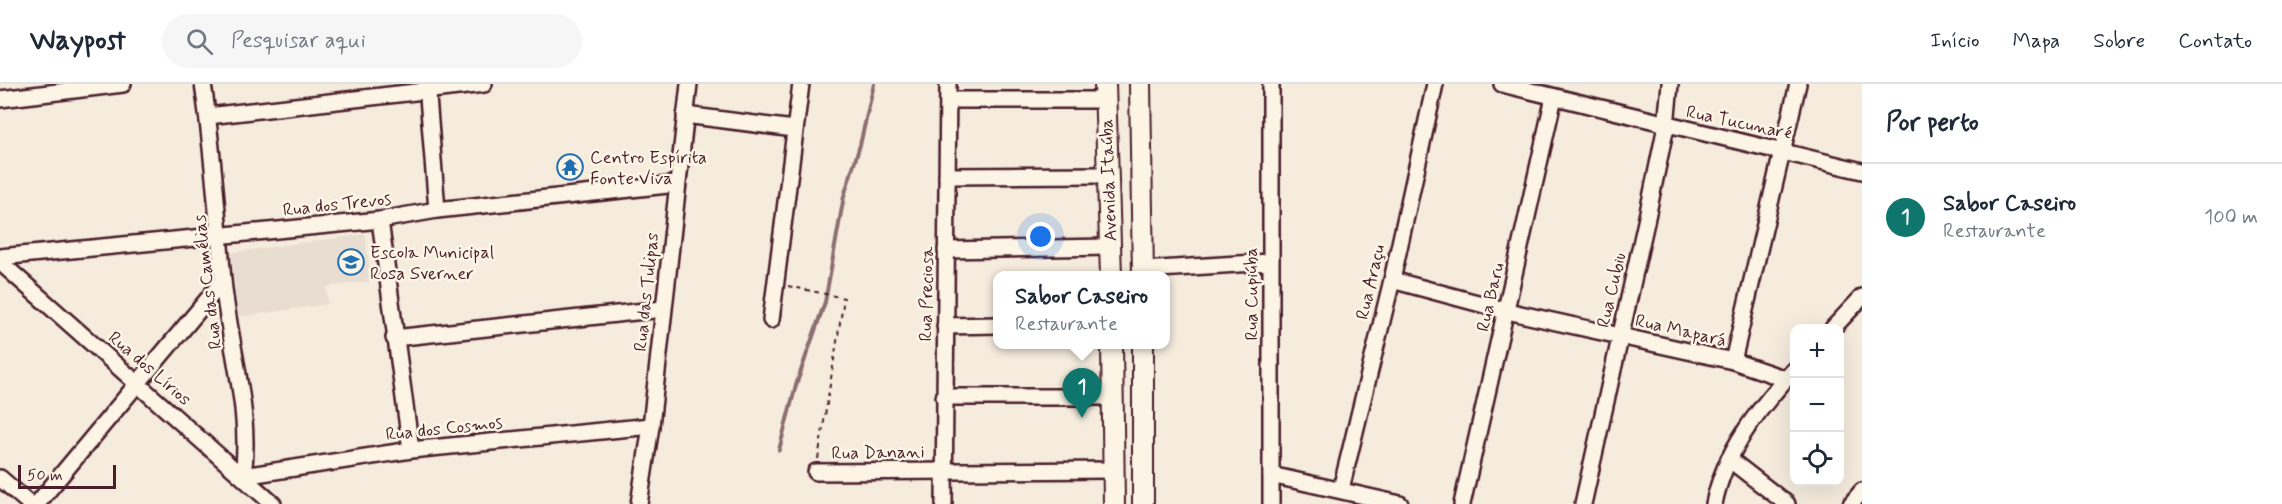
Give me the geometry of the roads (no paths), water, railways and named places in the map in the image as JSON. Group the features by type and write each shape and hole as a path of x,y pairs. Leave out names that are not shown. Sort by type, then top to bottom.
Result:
{"street":[{"path":"0,99 123,84"},
{"name":"Rua das Camélias","path":"203,84 223,281 244,423 246,451 243,476"},
{"path":"208,116 427,87 484,84"},
{"name":"Rua das Tulipas","path":"639,504 651,426 689,84"},
{"path":"771,320 801,84"},
{"name":"Rua Preciosa","path":"944,504 948,84"},
{"name":"Avenida Itaúba","path":"1140,84 1143,271"},
{"name":"Rua Cupiúba","path":"1270,504 1272,84"},
{"name":"Rua Araçu","path":"1341,489 1392,280 1435,84"},
{"name":"Rua Tucunaré","path":"1502,84 1666,126 1784,151 1862,171"},
{"name":"Rua Cubiu","path":"1583,504 1666,126 1670,84"},
{"path":"1733,361 1798,84"},
{"path":"427,87 437,210"},
{"path":"948,100 1105,92"},
{"name":"Avenida Itaúba","path":"1105,92 1111,271"},
{"name":"Rua Baru","path":"1461,504 1507,311 1554,97"},
{"path":"685,115 794,129"},
{"path":"946,176 1106,175"},
{"name":"Rua dos Trevos","path":"0,257 380,220 437,210 677,184"},
{"path":"380,220 394,338 411,450"},
{"path":"946,250 1110,248"},
{"name":"Rua dos Lírios","path":"0,262 273,504"},
{"path":"1166,271 1270,262"},
{"name":"Rua Mapará","path":"1392,280 1507,311 1790,374"},
{"path":"37,504 223,281"},
{"path":"1837,324 1862,297"},
{"path":"394,338 663,309"},
{"path":"945,326 993,325"},
{"path":"1112,349 1114,504"},
{"path":"1143,349 1143,504"},
{"path":"1714,504 1729,459 1740,438 1790,374"},
{"path":"944,397 1113,397"},
{"name":"Rua dos Cosmos","path":"243,476 264,470 411,450 651,426"},
{"path":"1729,459 1787,504"},
{"name":"Rua Danani","path":"816,472 1114,470"},
{"path":"1271,475 1400,504"},
{"path":"0,478 30,504"},
{"path":"1851,504 1862,491"}],"waterway":[{"path":"779,450 796,385 825,302 844,196 860,145 874,84"}],"place":[{"name":"Centro Espírita Fonte Viva","path":"570,167"},
{"name":"Escola Municipal Rosa Sverner","path":"351,262"},
{"name":"Sabor Caseiro","path":"1082,418"}]}
